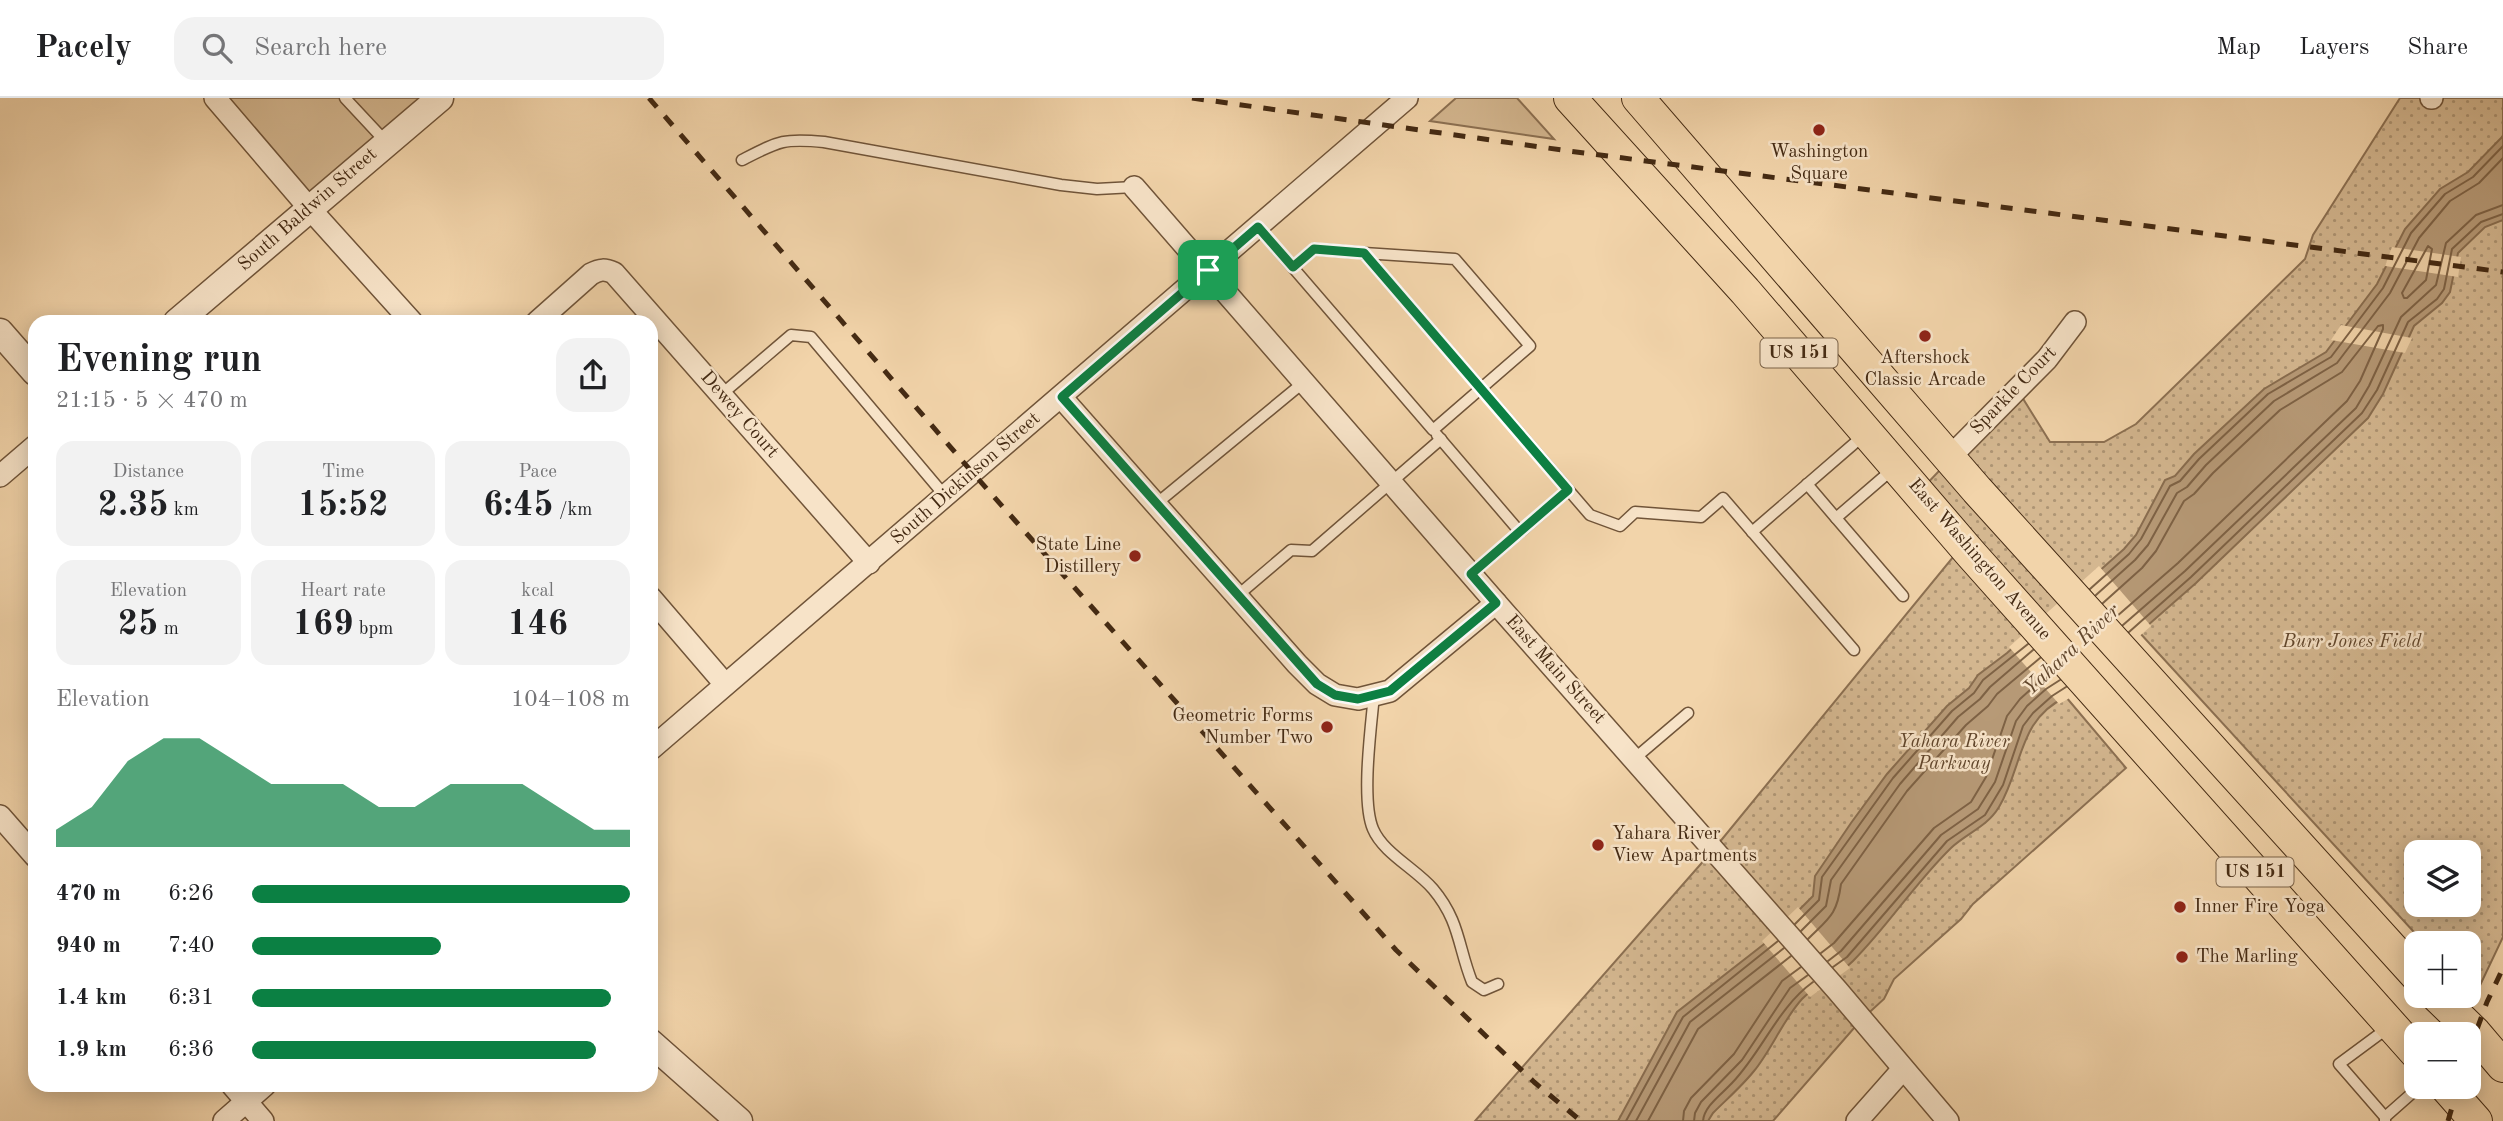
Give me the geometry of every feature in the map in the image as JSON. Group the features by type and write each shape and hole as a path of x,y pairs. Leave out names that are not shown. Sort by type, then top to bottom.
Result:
{"main road":[{"name":"East Washington Avenue","path":"1570,98 1745,291 2024,612 2404,1040"},
{"name":"US 151","path":"1639,98 2059,582 2404,962"},
{"path":"2449,1008 2503,1066"},
{"path":"2457,1099 2476,1121"}],"street":[{"path":"215,98 406,315"},
{"name":"South Baldwin Street","path":"185,315 440,98"},
{"name":"South Dickinson Street","path":"658,742 724,683 869,564 1407,98"},
{"name":"East Main Street","path":"1134,187 1837,990 1948,1121"},
{"name":"Dewey Court","path":"545,315 591,274 607,269 620,278 653,315"},
{"name":"Dewey Court","path":"658,321 869,564"},
{"name":"Sparkle Court","path":"1950,457 2047,359 2075,322"},
{"path":"0,332 28,364"},
{"path":"1062,397 1317,684 1335,695 1358,699 1390,691 1496,603"},
{"path":"0,476 28,452"},
{"path":"658,606 724,683"},
{"path":"0,816 28,848"},
{"path":"658,1049 739,1121"},
{"path":"1857,1121 1903,1069"},
{"path":"238,1092 263,1121"},
{"path":"224,1121 257,1092"}],"lane":[{"path":"345,98 387,143"},
{"path":"742,160 777,142 791,139 824,142 1061,185 1097,189 1134,187"},
{"path":"1258,227 1520,532"},
{"path":"1237,596 1291,550 1312,551 1391,482 1481,389 1530,346 1455,259 1314,249 1293,267"},
{"path":"1364,253 1590,515 1620,526 1635,512 1702,517 1723,498 1854,650"},
{"path":"722,394 791,335 811,337 945,496"},
{"path":"1156,504 1304,382"},
{"path":"1752,531 1867,432"},
{"path":"1836,518 1896,466"},
{"path":"1807,484 1903,596"},
{"path":"1471,574 1568,490"},
{"path":"1374,695 1367,786 1373,829 1383,844 1397,858 1414,869 1447,908 1457,926 1466,968 1472,982 1484,990 1498,984"},
{"path":"1634,759 1688,713"},
{"path":"2391,1025 2339,1064 2385,1119 2406,1099"}],"green space":[{"path":"215,98 440,98 310,209"},
{"path":"1456,98 1517,98 1554,139 1430,121"},
{"name":"Yahara River Parkway","path":"2400,98 2503,98 2503,937 2481,983 2481,931 2413,931 2139,632 2066,697 2126,768 1973,904 1961,919 1894,979 1884,999 1861,1020 1773,1121 1475,1121 1714,849 1963,545 1919,492 2017,389 2050,442 2104,442 2136,424 2305,259 2313,235"}],"water":[{"name":"Yahara River","path":"2503,136 2503,220 2485,227 2458,253 2450,292 2442,303 2414,326 2383,394 2368,418 2196,583 2066,697 2050,706 2030,731 2007,792 1994,814 1938,861 1853,961 1802,999 1754,1071 1708,1121 1618,1121 1677,1012 1768,941 1813,896 1815,876 1851,823 1887,774 1947,706 1969,688 1978,675 2007,653 2124,549 2136,535 2165,480 2175,476 2194,454 2264,389 2326,352 2377,284 2405,229 2440,189 2468,172"}],"pier":[{"path":"2392,247 2461,257 2458,277 2385,266"},
{"path":"2341,325 2412,338 2405,353 2331,340"},
{"path":"2099,566 2151,626 2059,704 2009,647"},
{"path":"1798,907 1850,968 1810,997 1762,941"}],"railway":[{"path":"649,98 972,472 1396,950 1534,1082 1581,1121"},
{"path":"1192,98 1569,151 2503,272"},
{"path":"2480,1022 2503,968"},
{"path":"2448,1121 2454,1099"}],"place":[{"name":"Washington Square","path":"1819,130"},
{"name":"Aftershock Classic Arcade","path":"1925,336"},
{"name":"State Line Distillery","path":"1135,556"},
{"name":"Geometric Forms Number Two","path":"1327,727"},
{"name":"Yahara River View Apartments","path":"1598,845"},
{"name":"Inner Fire Yoga","path":"2180,907"},
{"name":"The Marling","path":"2182,957"}],"route":[{"path":"1258,227 1293,267 1314,249 1364,253 1568,490 1471,574 1496,603 1390,691 1358,699 1335,695 1317,684 1062,397 1208,270 1258,227"}],"park label":[{"name":"Burr Jones Field","path":"2352,642"}]}
